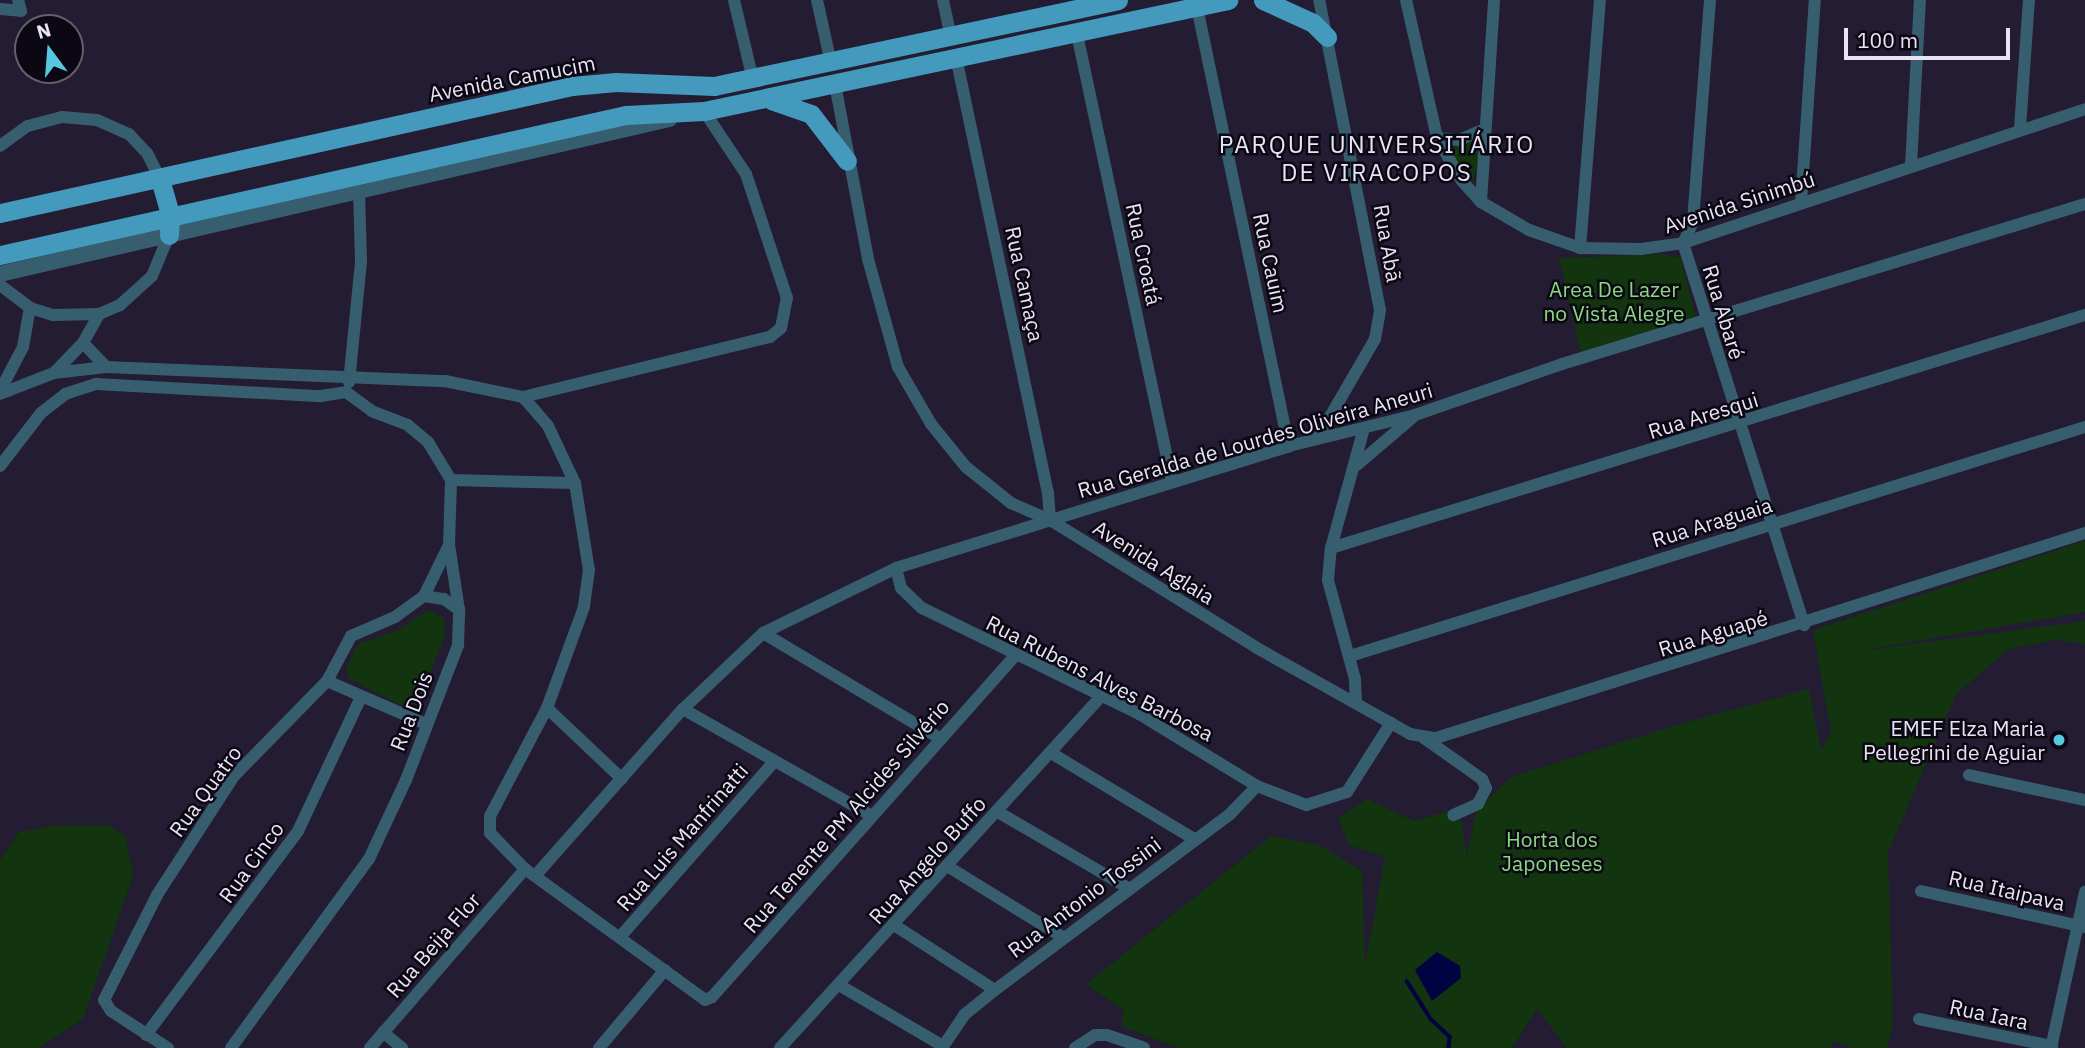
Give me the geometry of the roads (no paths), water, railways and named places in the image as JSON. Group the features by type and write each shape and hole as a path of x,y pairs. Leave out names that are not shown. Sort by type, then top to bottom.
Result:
{"main road":[{"name":"Avenida Camucim","path":"0,213 572,86 616,82 714,86 753,80 1070,5 1118,0"},
{"path":"0,255 626,115 704,111 1228,0"},
{"path":"1263,0 1312,23 1327,37"},
{"path":"1070,5 1077,34"},
{"path":"831,63 835,84"},
{"path":"752,100 792,104 811,114 847,161"},
{"path":"160,179 170,215 169,235"}],"street":[{"path":"0,9 21,11 18,0"},
{"path":"734,0 753,80"},
{"path":"817,0 831,63"},
{"path":"943,0 950,34"},
{"name":"Rua Abã","path":"1317,439 1375,339 1380,310 1319,0"},
{"name":"Avenida Sinimbú","path":"1406,0 1437,138 1462,181 1481,202 1529,230 1580,248 1641,249 1683,243 2020,128 2085,109"},
{"path":"1481,202 1494,0"},
{"path":"1580,248 1600,0"},
{"name":"Rua Abaré","path":"1710,0 1693,222 1683,243 1804,625"},
{"path":"1801,203 1815,0"},
{"path":"1911,165 1920,0"},
{"path":"2020,128 2029,0"},
{"name":"Rua Cauim","path":"1197,7 1289,446"},
{"name":"Rua Croatá","path":"1077,34 1172,482"},
{"name":"Rua Camaça","path":"956,57 1048,492 1049,520"},
{"name":"Avenida Aglaia","path":"835,84 847,161 882,316 913,396 966,467 1011,503 1049,520 1257,648 1356,701"},
{"path":"0,274 704,111 746,174 787,298 785,318 770,337 523,397 445,381 351,375 106,367 54,373 0,393"},
{"path":"0,146 29,127 62,117 97,120 129,134 147,153 160,179"},
{"path":"1437,138 1459,141 1485,129"},
{"path":"346,392 351,375 362,261 359,191"},
{"name":"Rua Geralda de Lourdes Oliveira Aneuri","path":"530,872 622,779 683,709 763,633 896,568 1289,446 1415,415 1706,319 2085,204"},
{"path":"0,285 30,308 65,316 99,314 120,305 152,276 169,235"},
{"path":"0,393 23,347 30,308"},
{"path":"54,373 83,343 99,314"},
{"name":"Rua Aresqui","path":"1331,548 1740,425 2085,315"},
{"path":"83,343 106,367"},
{"path":"0,466 41,414 65,394 96,384 321,396 346,392 372,411 408,425 428,442 451,480 575,483"},
{"path":"523,397 548,426 575,483 589,570 584,607 547,708 490,816 488,825 496,844 530,872 665,970 599,1048"},
{"path":"1357,465 1415,415"},
{"name":"Rua Araguaia","path":"1350,656 2085,427"},
{"path":"1364,428 1357,465 1331,548 1328,580 1334,615 1350,656 1356,701 1391,723 1423,738 1482,779 1486,788 1478,804 1453,815"},
{"name":"Rua Dois","path":"231,1048 355,882 406,779 458,645 459,610 449,545 451,480"},
{"name":"Rua Aguapé","path":"1423,738 1804,625 2085,533"},
{"name":"Rua Quatro","path":"168,1048 111,1011 104,993 157,895 234,776 327,681 351,636 395,618 424,596 449,545"},
{"name":"Rua Rubens Alves Barbosa","path":"896,568 901,588 922,608 1207,752 1257,786 1306,805 1328,801 1347,792 1391,723"},
{"path":"424,596 444,599 459,610"},
{"path":"763,633 939,738"},
{"name":"Rua Tenente PM Alcides Silvério","path":"665,970 707,1000 1014,656"},
{"path":"327,681 426,724"},
{"name":"Rua Angelo Buffo","path":"780,1048 998,812 1100,696"},
{"name":"Rua Cinco","path":"146,1035 298,831 361,697"},
{"path":"547,708 622,779"},
{"path":"683,709 773,763 872,816"},
{"path":"1051,753 1194,839"},
{"name":"Rua Luis Manfrinatti","path":"620,937 773,763"},
{"path":"1969,775 2085,800"},
{"name":"Rua Antonio Tossini","path":"943,1047 964,1015 1061,936 1230,814 1257,786"},
{"path":"998,812 1128,888"},
{"path":"947,866 1061,936"},
{"name":"Rua Beija Flor","path":"370,1048 530,872"},
{"name":"Rua Itaipava","path":"1922,891 2081,926"},
{"path":"2052,1047 2081,926 2085,892"},
{"path":"894,925 995,990"},
{"path":"839,985 943,1047"},
{"name":"Rua Iara","path":"1919,1019 2052,1047"},
{"path":"383,1032 402,1048"},
{"path":"1075,1048 1095,1035 1107,1035 1144,1048"}],"waterway":[{"path":"1407,981 1431,1019 1450,1037 1449,1048"}],"place":[{"name":"EMEF Elza Maria Pellegrini de Aguiar","path":"2059,740"}],"district":[{"name":"PARQUE UNIVERSITÁRIO DE VIRACOPOS","path":"1377,159"}],"park label":[{"name":"Area De Lazer no Vista Alegre","path":"1614,301"},
{"name":"Horta dos Japoneses","path":"1552,851"}]}
